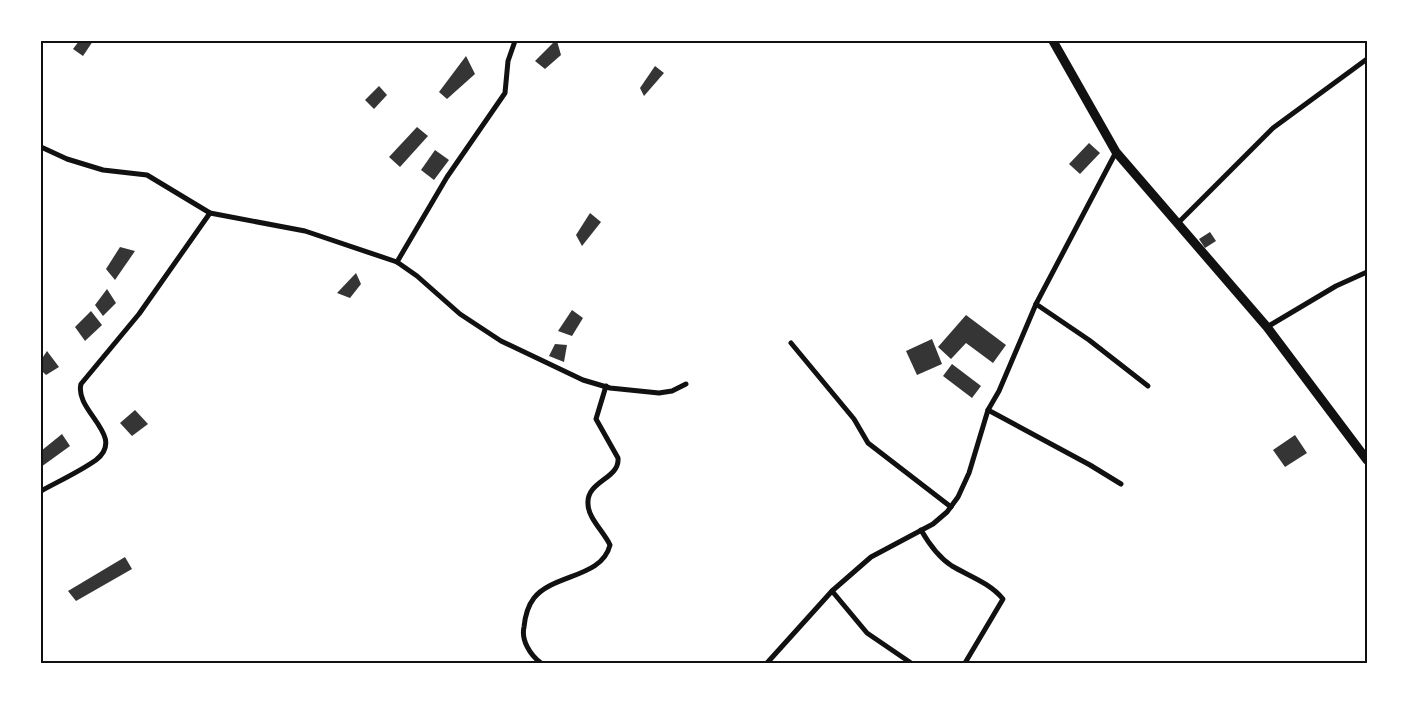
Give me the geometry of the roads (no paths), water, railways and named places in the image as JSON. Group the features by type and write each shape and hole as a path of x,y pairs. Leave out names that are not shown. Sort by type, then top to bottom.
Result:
{"street":[{"path":"398,262 447,177 505,92 508,60 515,41"},
{"path":"1053,41 1116,152 1267,327 1367,460"},
{"path":"1177,224 1273,128 1367,58"},
{"path":"41,147 67,159 103,170 148,175 210,213 305,231 398,262 460,314 500,341 544,363 606,386 659,393 672,392 686,384"},
{"path":"767,663 832,591 871,557 933,524 951,507 969,473 988,410 999,391 1036,304 1116,152"},
{"path":"41,491 101,454 106,442 104,433 81,398 81,384 139,314 210,213"},
{"path":"1267,327 1336,286 1367,272"},
{"path":"1036,304 1090,340 1148,386"},
{"path":"791,343 854,420 868,443 951,507"},
{"path":"541,663 530,652 522,635 526,612 534,598 553,584 599,563 610,545 590,514 588,504 589,496 594,488 616,471 618,463 618,458 596,418 606,386"},
{"path":"988,410 1121,484"},
{"path":"921,530 935,551 951,565 978,580 1003,599 965,663"},
{"path":"832,591 867,633 911,663"}]}
